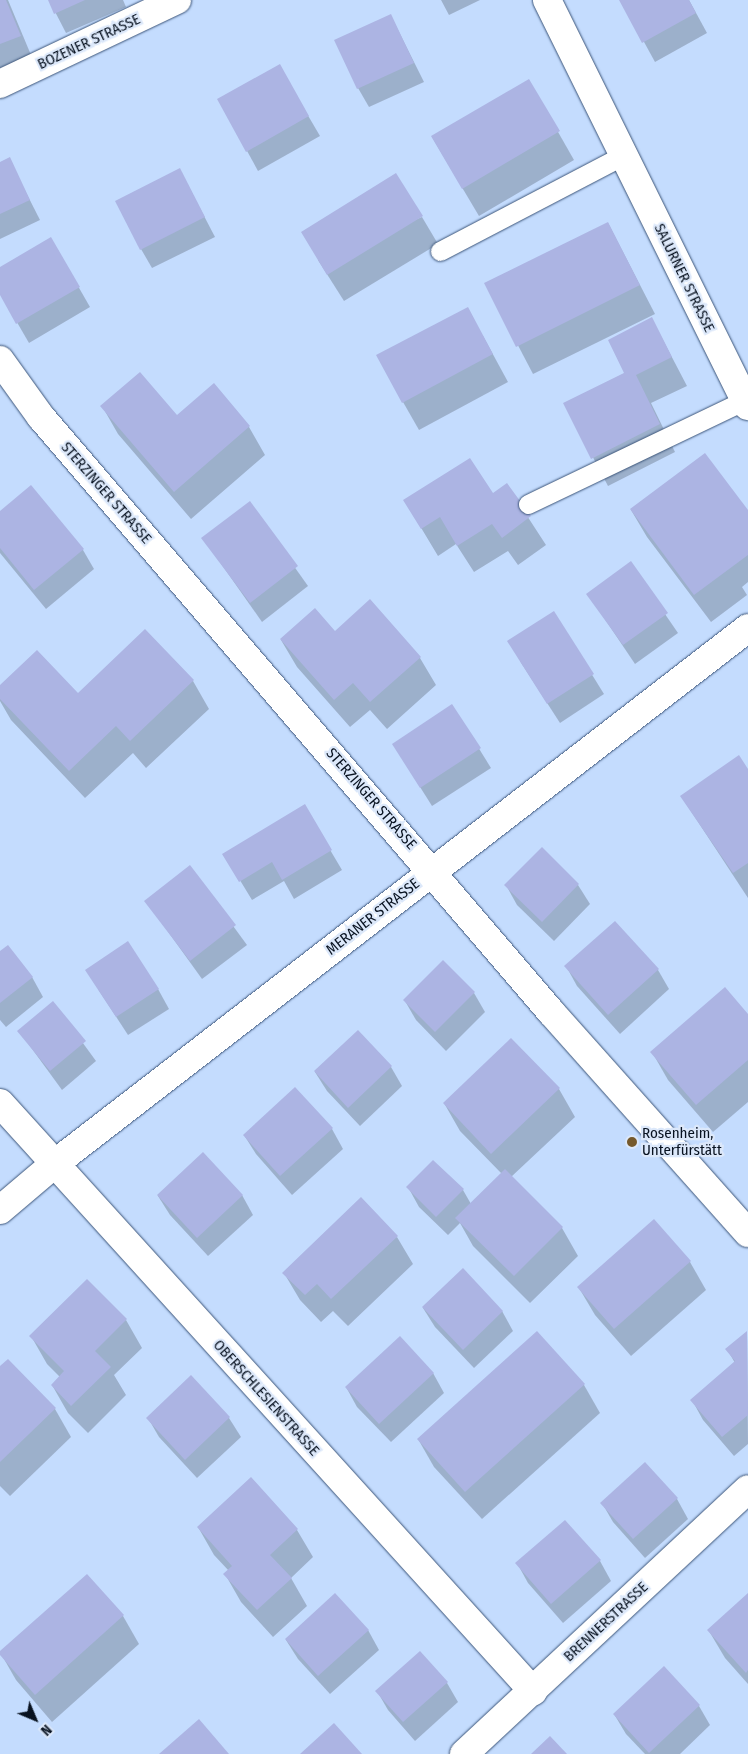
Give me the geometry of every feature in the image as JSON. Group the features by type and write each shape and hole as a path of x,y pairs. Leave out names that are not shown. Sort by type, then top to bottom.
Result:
{"street":[{"name":"BOZENER STRASSE","path":"0,84 177,0"},
{"name":"SALURNER STRASSE","path":"547,0 746,403"},
{"name":"STERZINGER STRASSE","path":"0,360 41,418 433,871 551,1012 748,1233"},
{"name":"MERANER STRASSE","path":"0,1210 53,1165 748,628"},
{"name":"OBERSCHLESIENSTRASSE","path":"0,1103 53,1165 533,1691"},
{"name":"BRENNERSTRASSE","path":"464,1754 748,1489"}],"lane":[{"path":"440,251 624,155"},
{"name":"SALURNER STRASSE","path":"528,504 746,403"}],"building":[{"path":"0,0 6,0 21,36 0,44"},
{"path":"48,0 85,0 54,14"},
{"path":"619,0 689,0 696,13 642,43"},
{"path":"391,14 414,63 357,89 334,40"},
{"path":"280,64 309,116 246,152 217,99"},
{"path":"529,79 560,131 462,189 431,136"},
{"path":"10,157 30,200 0,214 0,162"},
{"path":"180,168 205,217 140,250 115,201"},
{"path":"396,173 423,216 327,275 301,232"},
{"path":"608,222 640,285 516,347 484,283"},
{"path":"51,237 80,287 16,324 0,295 0,267"},
{"path":"468,307 493,354 402,403 376,355"},
{"path":"652,317 672,357 636,375 660,424 591,459 563,403 624,373 608,340"},
{"path":"140,372 177,415 214,383 250,426 174,492 100,406"},
{"path":"705,453 748,510 748,555 694,595 630,509"},
{"path":"470,458 493,493 507,483 531,516 502,538 492,524 457,546 440,517 421,529 403,500"},
{"path":"31,485 84,549 34,590 0,548 0,511"},
{"path":"250,501 298,566 250,603 201,538"},
{"path":"631,561 668,613 623,645 586,594"},
{"path":"370,599 421,657 370,702 353,683 334,700 280,639 315,608 335,631"},
{"path":"554,611 594,674 547,704 507,641"},
{"path":"145,629 194,680 130,741 116,726 69,771 0,699 0,685 37,650 78,693"},
{"path":"452,704 481,748 420,788 392,744"},
{"path":"739,755 748,769 748,863 733,873 680,796"},
{"path":"305,804 332,850 282,880 272,862 239,882 222,854"},
{"path":"542,847 579,884 542,922 504,885"},
{"path":"190,865 236,925 190,961 144,901"},
{"path":"615,921 659,969 608,1015 564,966"},
{"path":"128,941 159,989 116,1017 85,970"},
{"path":"8,945 33,977 0,1003 0,951"},
{"path":"443,960 475,992 435,1032 403,1000"},
{"path":"725,987 748,1014 748,1060 696,1105 650,1052"},
{"path":"53,1001 86,1041 50,1071 17,1031"},
{"path":"358,1030 392,1066 348,1108 314,1071"},
{"path":"511,1038 560,1088 491,1154 443,1103"},
{"path":"295,1087 333,1128 280,1176 243,1135"},
{"path":"203,1152 243,1195 197,1238 157,1195"},
{"path":"433,1160 464,1189 436,1217 406,1187"},
{"path":"505,1169 563,1227 514,1276 455,1218"},
{"path":"361,1197 398,1236 331,1299 317,1284 305,1295 282,1273"},
{"path":"654,1219 691,1261 614,1329 577,1287"},
{"path":"463,1268 503,1311 463,1350 422,1307"},
{"path":"87,1279 127,1319 95,1351 111,1367 71,1406 51,1385 64,1371 29,1336"},
{"path":"537,1331 585,1384 465,1492 417,1439"},
{"path":"747,1331 748,1415 722,1437 690,1400 735,1361 725,1349"},
{"path":"400,1336 434,1373 379,1424 345,1387"},
{"path":"8,1359 56,1408 0,1462 0,1366"},
{"path":"191,1375 230,1417 185,1460 146,1418"},
{"path":"645,1462 678,1498 633,1539 600,1503"},
{"path":"251,1477 298,1529 270,1555 292,1578 257,1610 223,1574 232,1566 197,1527"},
{"path":"565,1520 601,1560 551,1604 515,1563"},
{"path":"87,1574 124,1615 35,1695 0,1655 0,1651"},
{"path":"335,1593 369,1630 318,1676 285,1639"},
{"path":"748,1593 748,1670 746,1673 707,1630"},
{"path":"420,1651 448,1682 403,1722 375,1691"},
{"path":"664,1666 700,1705 649,1753 613,1714"},
{"path":"199,1719 229,1754 159,1754"},
{"path":"334,1723 362,1754 300,1754"},
{"path":"550,1736 567,1754 531,1754"}],"place":[{"name":"Rosenheim, Unterfürstätt","path":"632,1142"}]}
